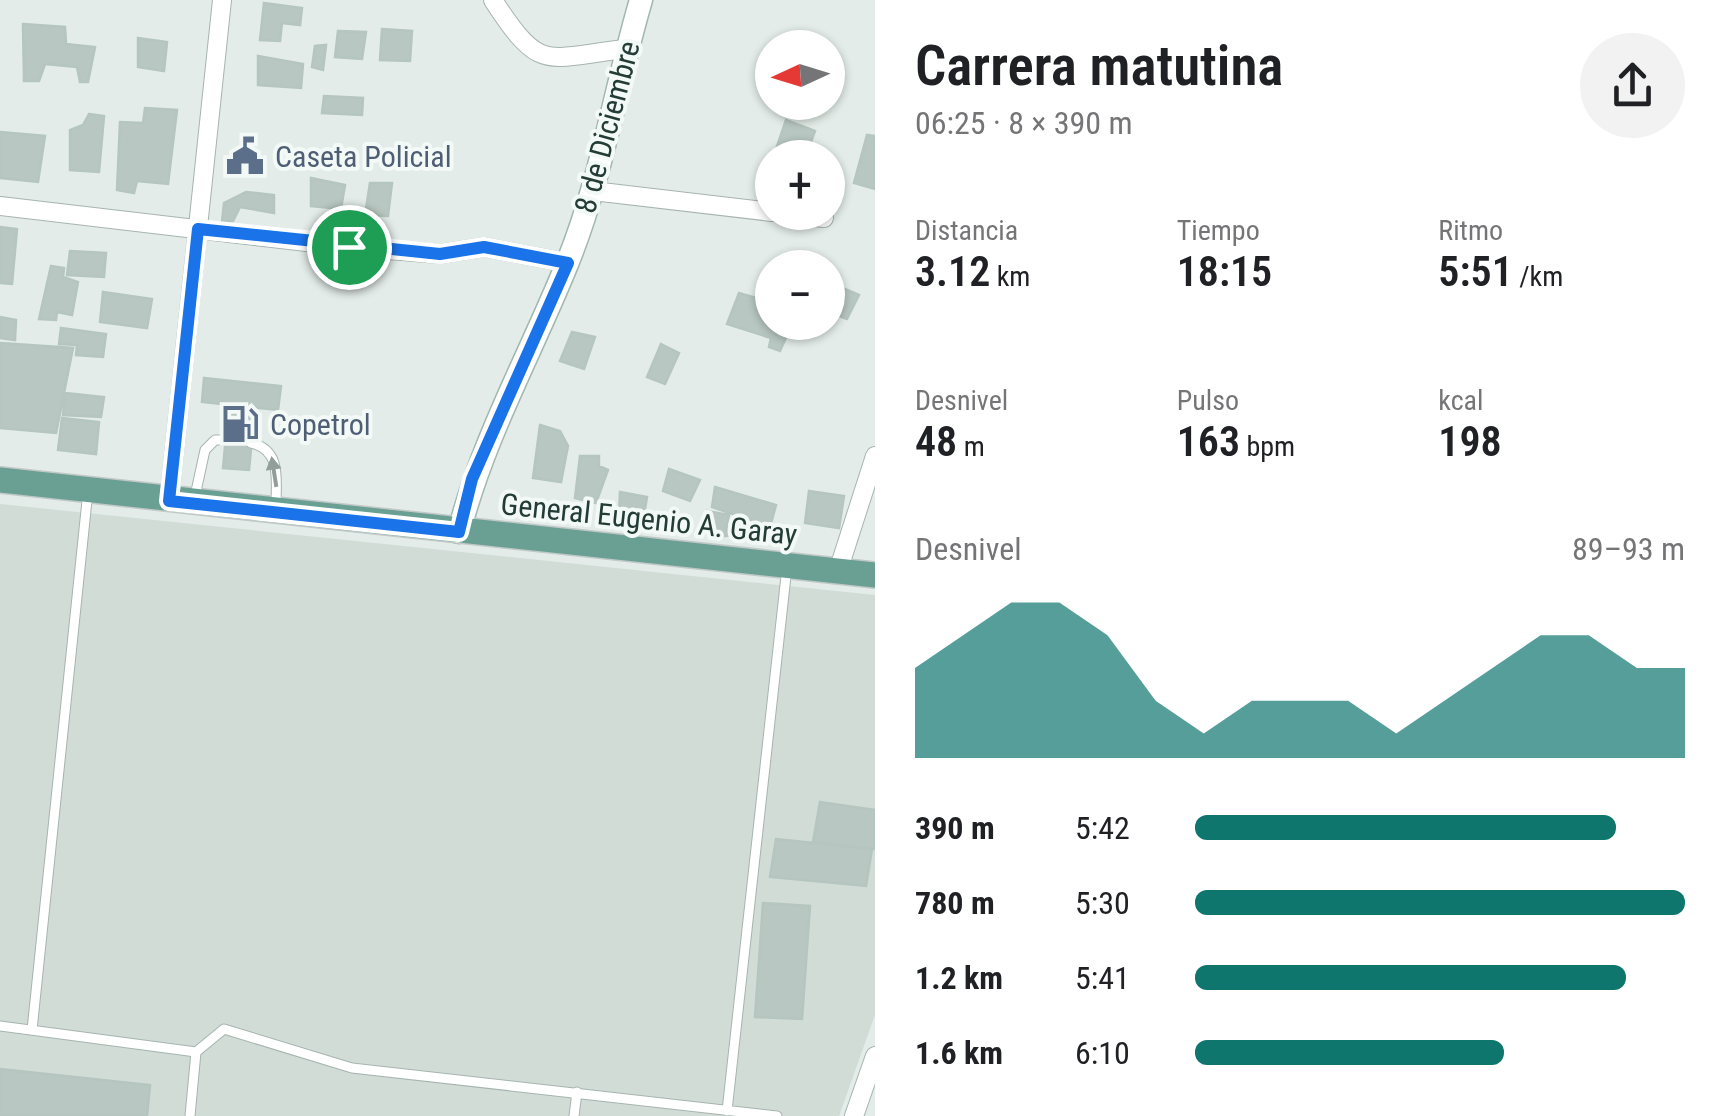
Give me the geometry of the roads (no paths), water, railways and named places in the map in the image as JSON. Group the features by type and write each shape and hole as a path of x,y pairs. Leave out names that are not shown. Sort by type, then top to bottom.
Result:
{"main road":[{"name":"8 de Diciembre","path":"459,532 472,479 568,263 594,191 641,0"},
{"name":"General Eugenio A. Garay","path":"0,480 875,574"}],"street":[{"path":"181,502 198,229 222,0"},
{"path":"493,0 527,50 546,57 626,50"},
{"path":"594,191 755,210"},
{"path":"0,206 440,254 484,247 568,263"},
{"path":"838,571 875,456"},
{"path":"854,1116 875,1056"}],"lane":[{"path":"181,502 205,450 216,440 226,440"},
{"path":"251,444 272,456 276,466 276,512"},
{"path":"32,1030 88,491"},
{"path":"727,1111 787,566"},
{"path":"0,1026 196,1052"},
{"path":"190,1116 196,1052 224,1028 352,1068 776,1116"},
{"path":"574,1116 577,1092"}],"place":[{"name":"Caseta Policial","path":"245,156"},
{"name":"Copetrol","path":"240,424"}]}
